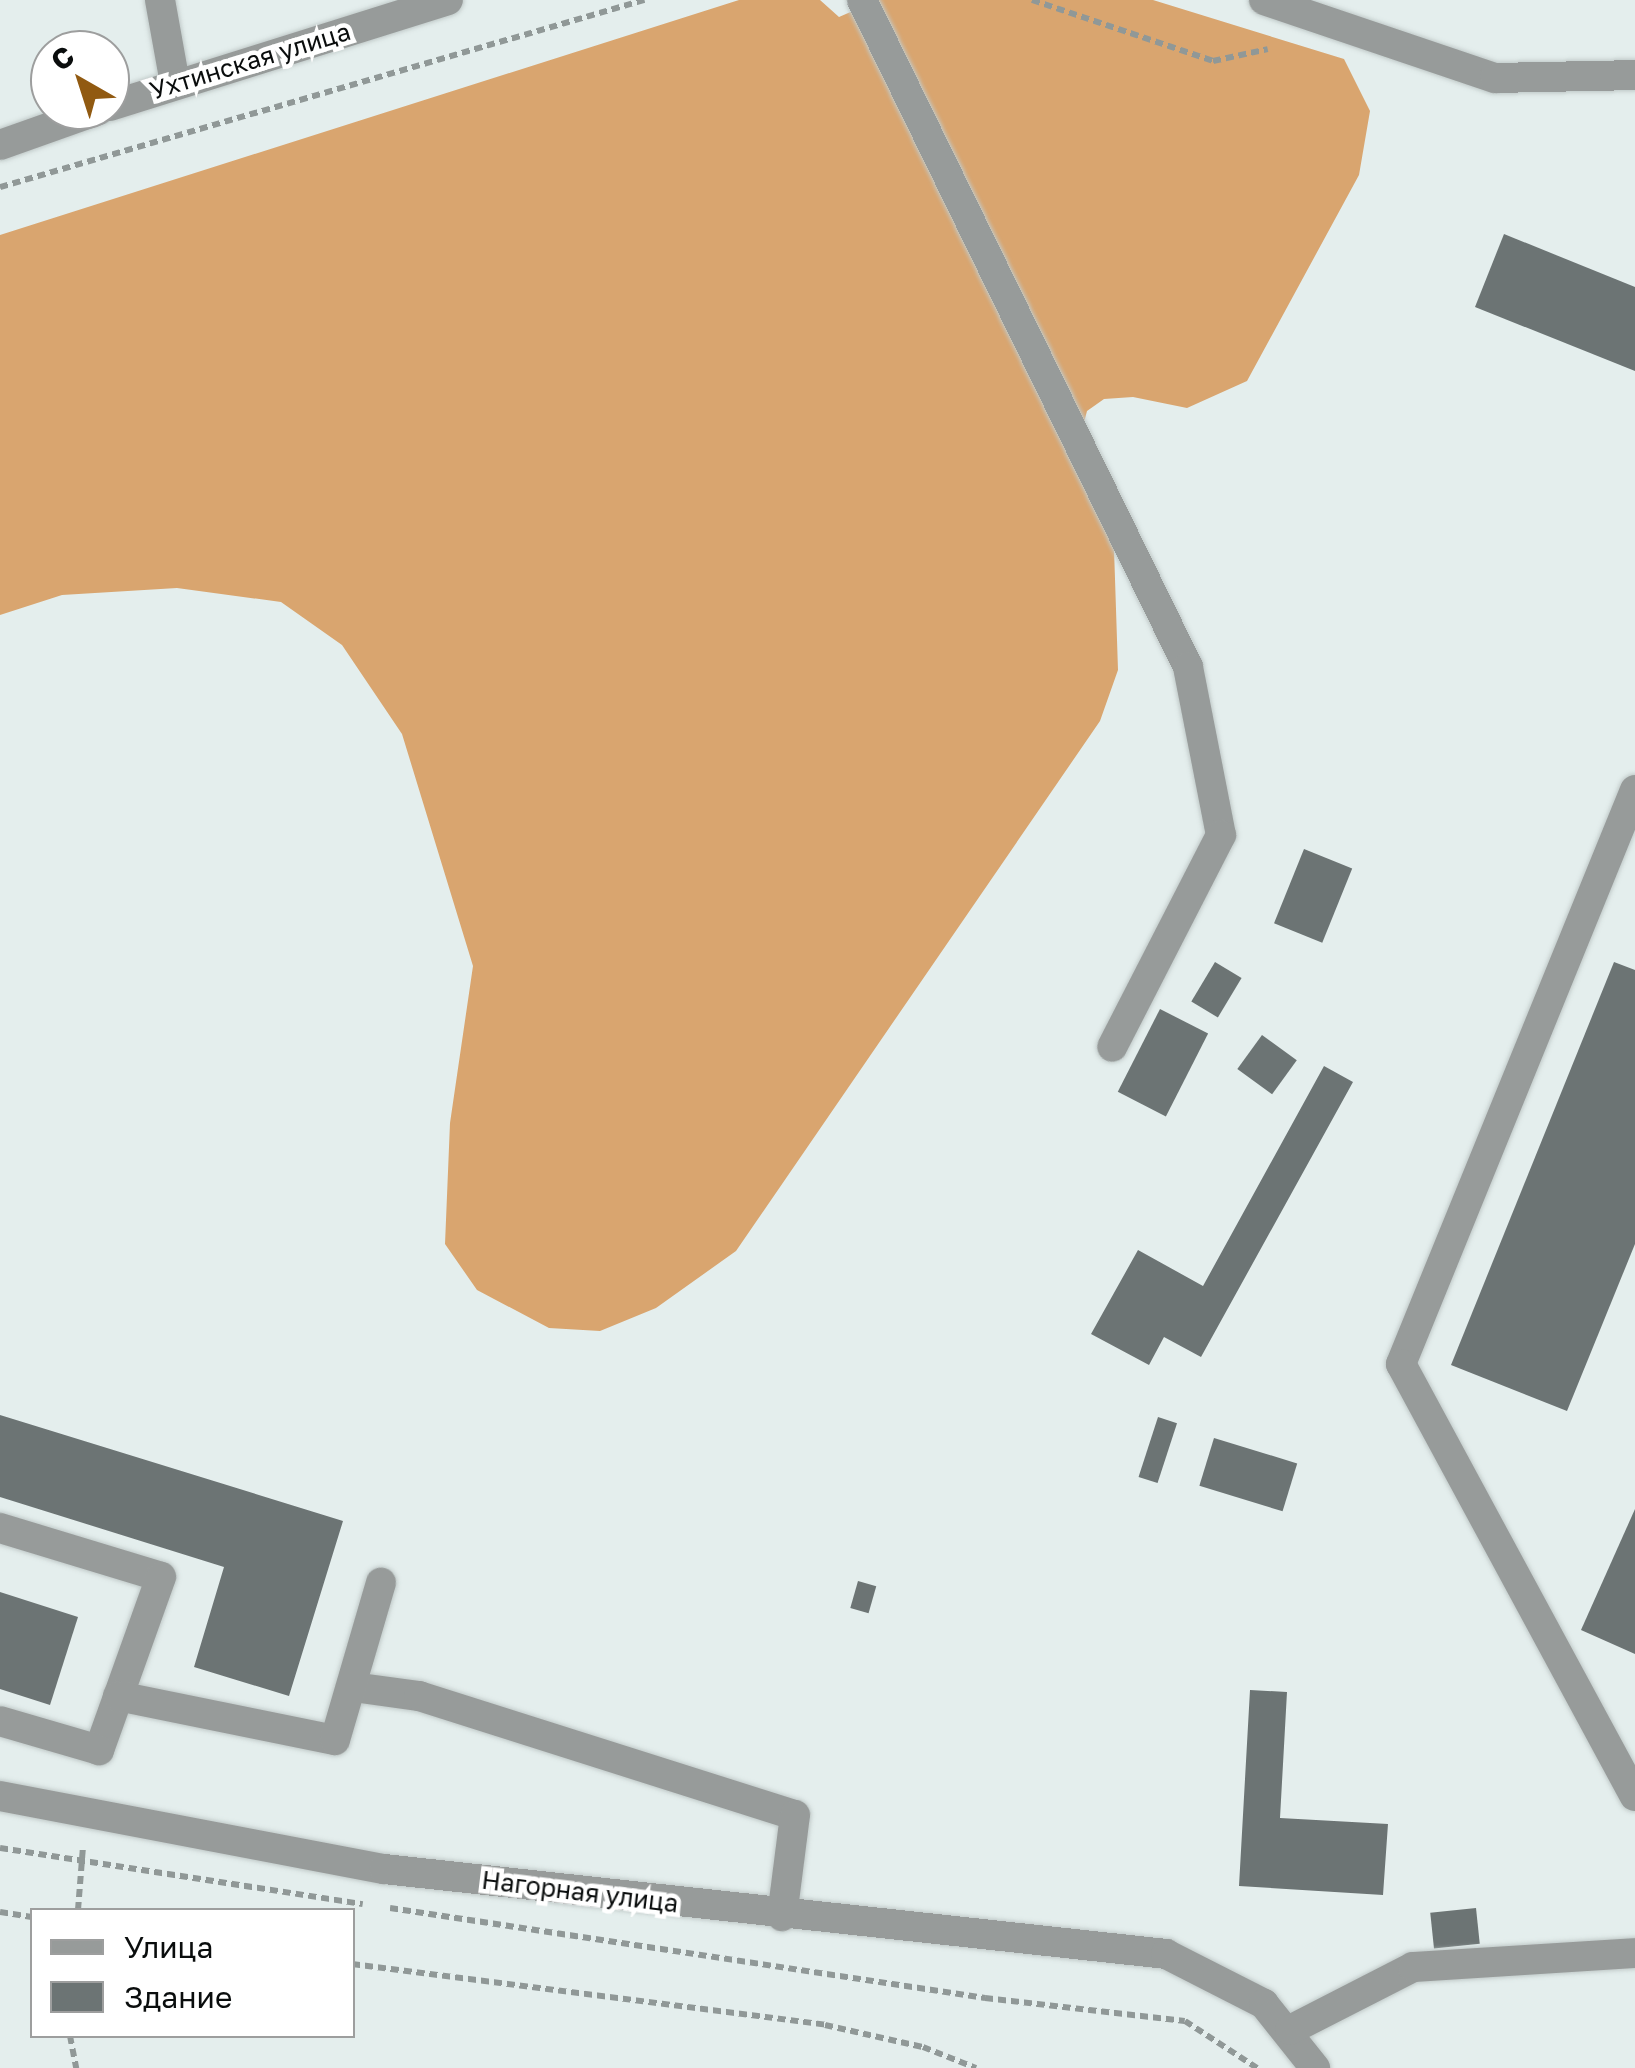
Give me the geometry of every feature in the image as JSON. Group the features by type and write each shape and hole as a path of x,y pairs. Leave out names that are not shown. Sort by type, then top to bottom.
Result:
{"street":[{"path":"160,0 175,83"},
{"name":"Ухтинская улица","path":"130,99 448,0"},
{"path":"862,0 1188,667 1221,835 1112,1047"},
{"path":"1264,0 1495,78 1635,76"},
{"path":"0,145 42,130"},
{"path":"1635,790 1401,1364 1635,1796"},
{"path":"0,1528 161,1577 99,1750 0,1722"},
{"path":"118,1696 335,1740 381,1583"},
{"path":"353,1687 418,1696 795,1815 782,1916"},
{"name":"Нагорная улица","path":"0,1796 384,1870 782,1916 1166,1954 1234,1984 1290,2030 1315,2068"},
{"path":"1290,2030 1413,1967 1635,1953"}],"path":[{"path":"0,187 644,0"},
{"path":"1032,0 1213,60 1268,49"},
{"path":"78,1908 86,1813"},
{"path":"0,1848 985,1998 1185,2021 1257,2068"},
{"path":"0,1912 30,1917"},
{"path":"355,1964 825,2026 923,2047 976,2068"},
{"path":"70,2038 76,2068"}],"shaded area":[{"path":"739,0 820,0 839,17 878,0 1153,0 1344,59 1370,111 1359,175 1247,381 1187,408 1133,397 1104,399 1087,411 1077,449 1113,518 1118,670 1100,721 736,1251 656,1308 600,1331 549,1328 477,1290 445,1244 450,1123 473,966 402,734 342,645 281,602 177,588 62,595 0,615 0,235"}],"building":[{"path":"1504,234 1635,287 1635,371 1475,307"},
{"path":"1304,849 1352,868 1322,943 1274,923"},
{"path":"1215,962 1242,978 1218,1017 1191,1001"},
{"path":"1614,962 1635,970 1635,1244 1567,1411 1451,1365"},
{"path":"1160,1009 1208,1034 1166,1116 1118,1092"},
{"path":"1262,1035 1297,1060 1272,1094 1237,1069"},
{"path":"1324,1066 1353,1082 1201,1357 1164,1337 1149,1365 1091,1334 1138,1250 1203,1286"},
{"path":"0,1415 343,1521 289,1696 194,1667 224,1567 0,1497"},
{"path":"1158,1417 1177,1423 1158,1483 1139,1477"},
{"path":"1214,1438 1297,1463 1283,1511 1199,1486"},
{"path":"1635,1509 1635,1654 1581,1630"},
{"path":"858,1581 876,1586 869,1613 850,1608"},
{"path":"0,1592 78,1617 50,1705 0,1689"},
{"path":"1250,1690 1287,1692 1280,1818 1388,1824 1383,1895 1239,1886"},
{"path":"1476,1908 1480,1944 1434,1949 1430,1913"}]}
